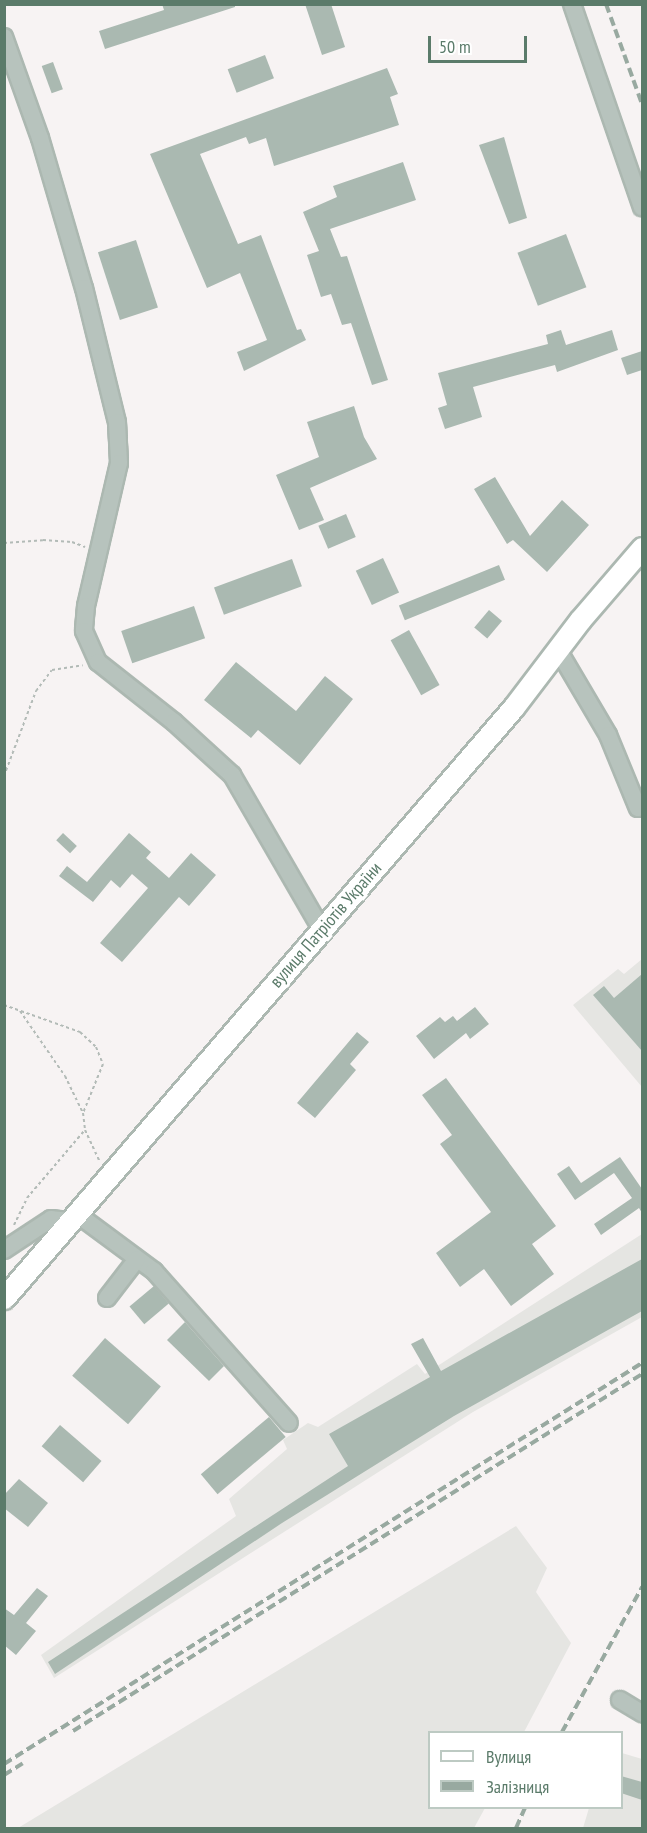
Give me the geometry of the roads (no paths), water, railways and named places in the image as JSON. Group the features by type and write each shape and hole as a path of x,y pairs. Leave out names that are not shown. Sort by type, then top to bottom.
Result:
{"main road":[{"name":"вулиця Патріотів України","path":"4,1298 513,708 642,548"}],"street":[{"path":"572,4 642,207"},
{"path":"4,37 40,138 84,288 117,422 119,463 98,552 84,631 98,662 174,722 232,775 322,930"},
{"path":"558,650 608,735 638,808"},
{"path":"6,1249 51,1219 74,1217 154,1271 290,1423"},
{"path":"107,1299 137,1259"},
{"path":"620,1700 642,1713"}],"railway":[{"path":"606,4 642,104"},
{"path":"4,1764 642,1363"},
{"path":"73,1731 642,1374"},
{"path":"563,1731 642,1587"},
{"path":"4,1775 23,1763"},
{"path":"516,1828 525,1809"}]}
